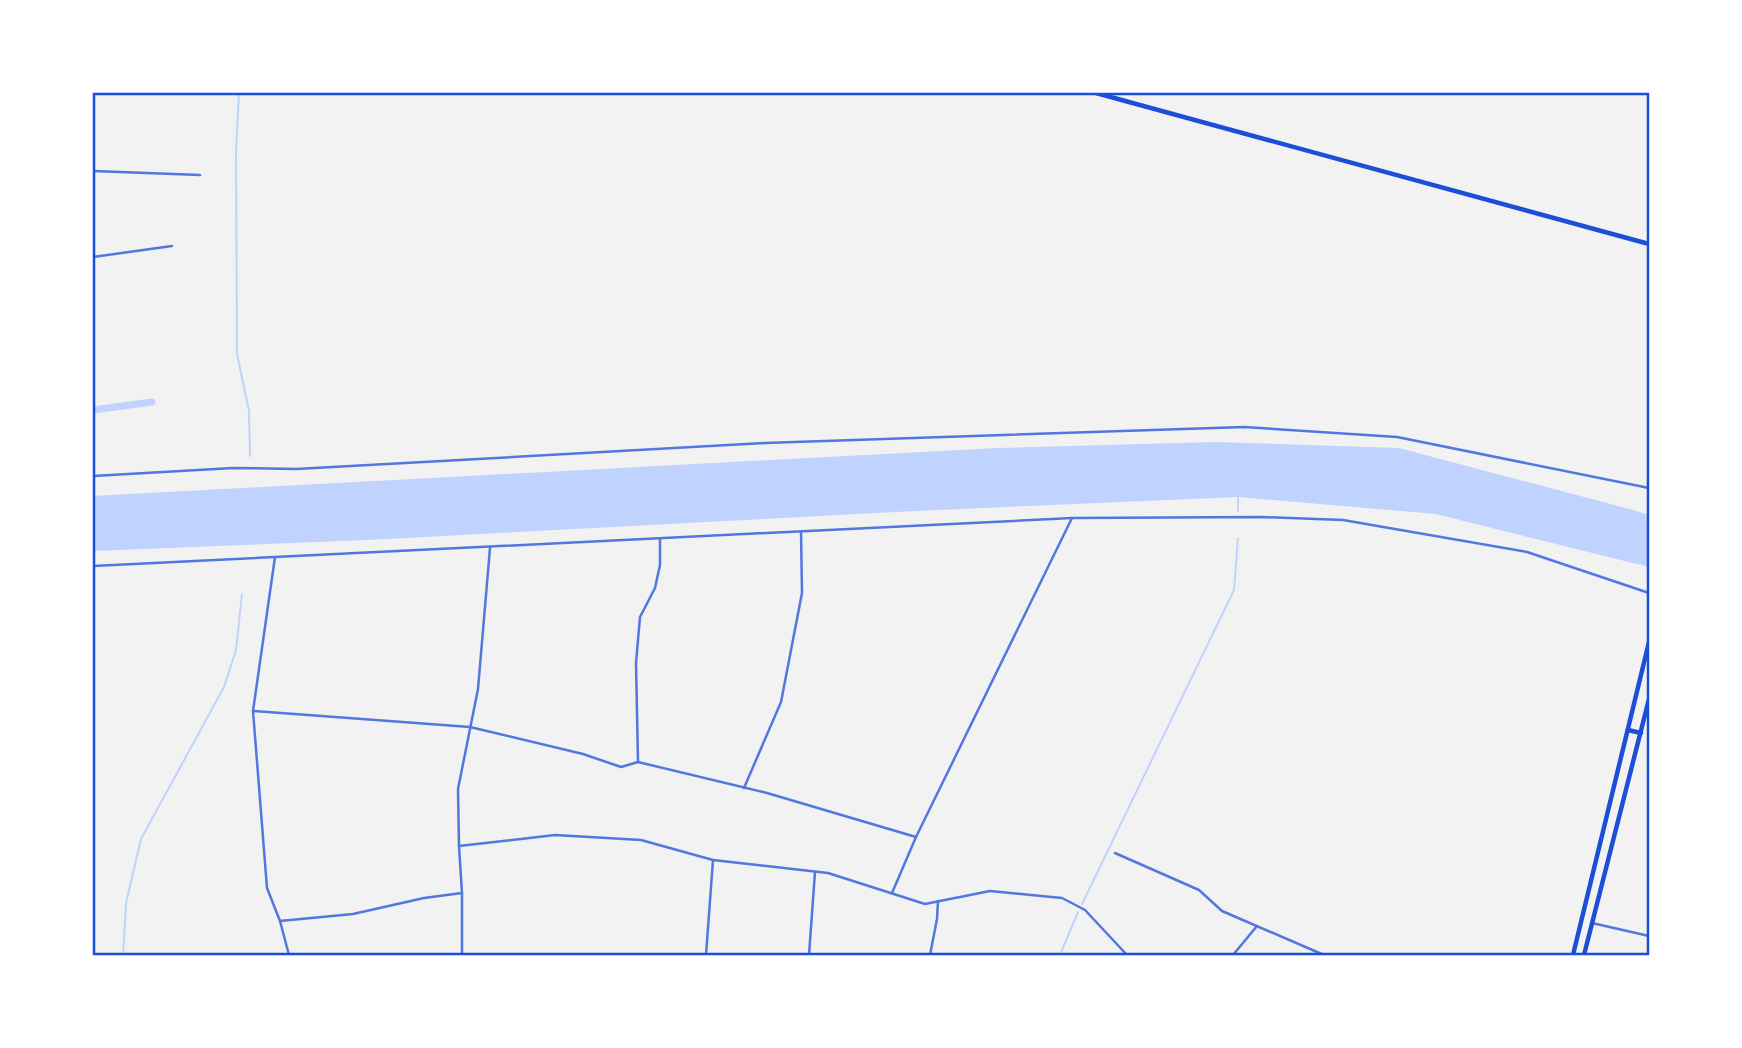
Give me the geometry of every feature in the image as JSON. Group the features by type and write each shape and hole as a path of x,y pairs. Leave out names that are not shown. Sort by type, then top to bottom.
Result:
{"main road":[{"path":"1096,93 1649,244"},
{"path":"1573,955 1649,642"},
{"path":"1584,955 1649,699"},
{"path":"1628,730 1641,733"}],"street":[{"path":"93,171 200,175"},
{"path":"93,257 172,246"},
{"path":"93,476 233,468 296,469 765,443 1244,427 1397,437 1649,488"},
{"path":"93,566 1072,518 1261,517 1343,520 1527,552 1649,593"},
{"path":"892,893 916,836 1072,518"},
{"path":"744,788 781,702 802,593 801,532"},
{"path":"638,762 636,663 640,617 655,588 660,565 660,539"},
{"path":"462,955 458,789 478,690 490,547"},
{"path":"275,557 253,711 267,888 289,955"},
{"path":"253,711 470,727 583,754 621,767 638,762 744,788 916,836"},
{"path":"459,846 555,835 641,840 713,860 828,873 925,904 990,891 1062,898 1085,910 1126,955"},
{"path":"1115,853 1199,890 1222,911 1324,955"},
{"path":"706,955 713,860"},
{"path":"809,955 815,872"},
{"path":"280,921 353,914 424,898 462,893"},
{"path":"930,955 938,901"},
{"path":"1592,923 1649,936"},
{"path":"1233,955 1257,926"}],"water":[{"path":"1215,442 1399,448 1633,510 1649,515 1649,567 1436,514 1238,497 93,551 93,496 997,448"}],"waterway":[{"path":"239,93 236,152 237,354 249,411 250,456"},
{"path":"93,410 152,402"},
{"path":"1238,498 1238,511"},
{"path":"1082,904 1234,590 1238,538"},
{"path":"123,955 126,903 141,839 224,687 236,650 242,594"},
{"path":"1060,955 1078,912"}]}
